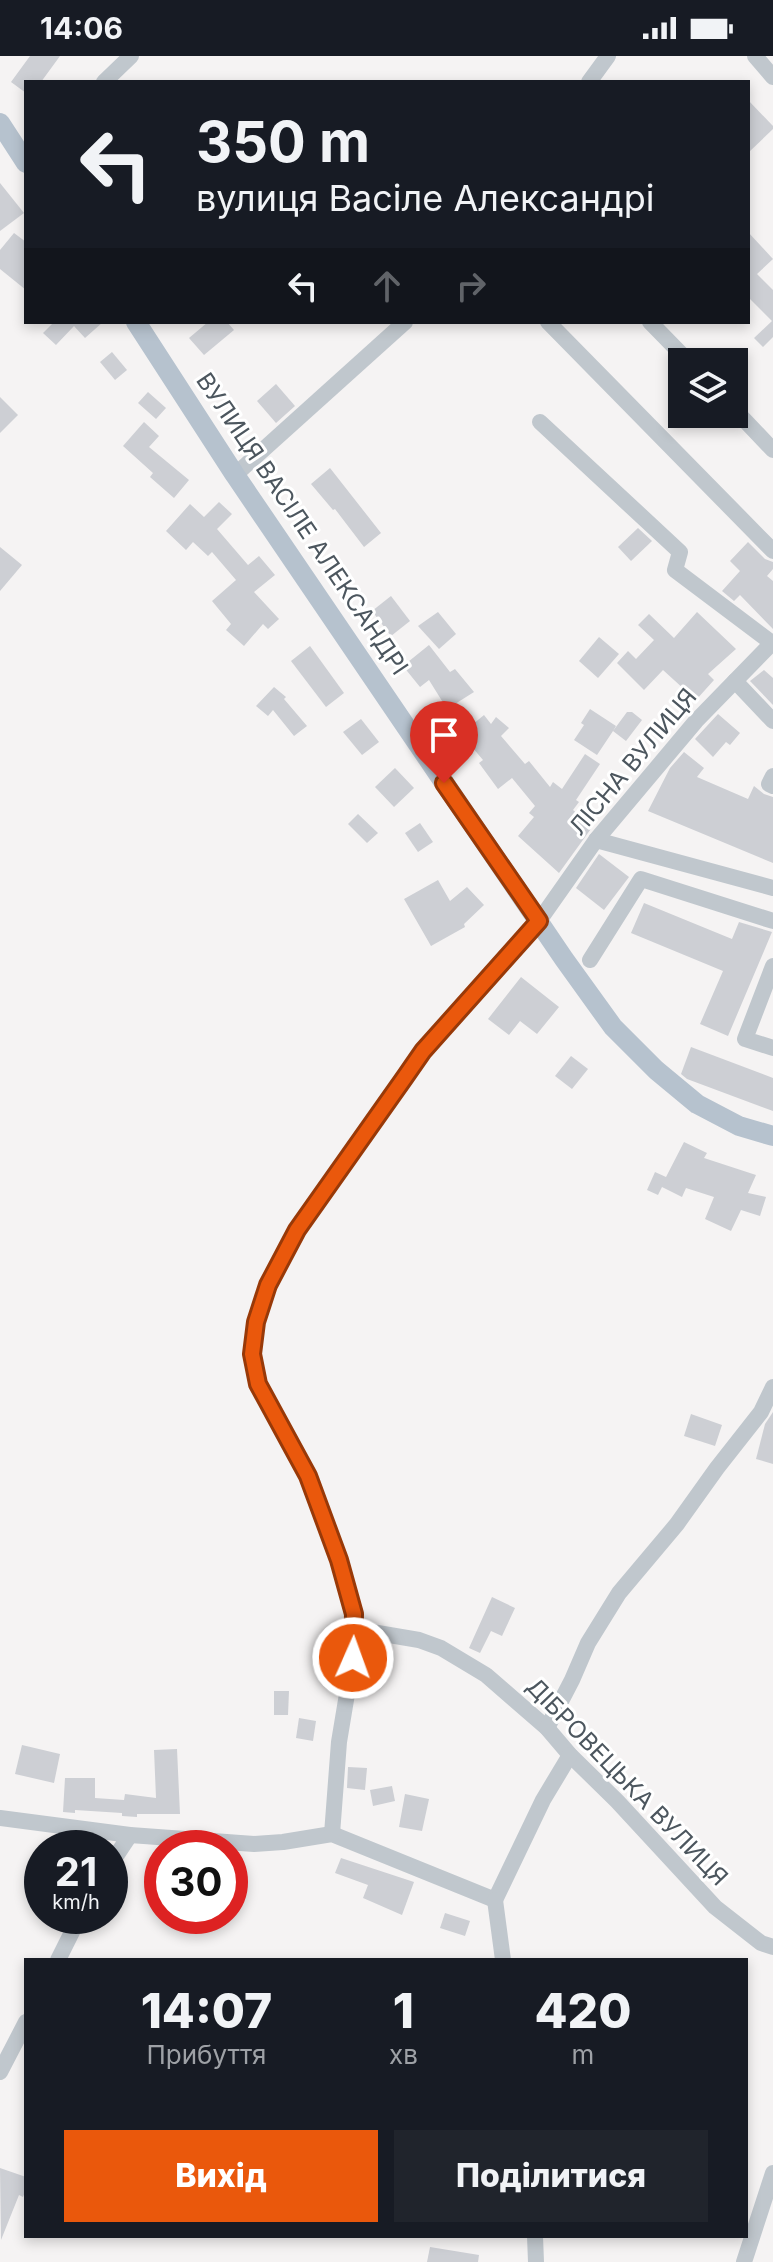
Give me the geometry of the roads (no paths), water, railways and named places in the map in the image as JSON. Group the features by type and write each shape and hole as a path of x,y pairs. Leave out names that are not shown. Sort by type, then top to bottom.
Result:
{"main road":[{"path":"0,123 24,159"},
{"name":"ВУЛИЦЯ ВАСІЛЕ АЛЕКСАНДРІ","path":"137,324 235,475 613,1027 656,1070 697,1104 739,1126 773,1136"}],"street":[{"path":"590,80 608,56"},
{"path":"755,56 773,77"},
{"path":"106,80 127,57"},
{"path":"235,475 403,324"},
{"path":"550,324 773,551"},
{"path":"652,324 675,348"},
{"path":"540,422 680,552 675,570 772,643"},
{"path":"748,424 773,450"},
{"name":"ЛІСНА ВУЛИЦЯ","path":"539,921 596,840 696,721 772,643"},
{"path":"735,681 773,721"},
{"path":"773,776 769,784 773,786"},
{"path":"596,840 773,888"},
{"path":"590,960 641,879 773,921"},
{"path":"332,1834 339,1742 353,1658 354,1614 339,1560 308,1476 258,1384 252,1354 256,1322 268,1285 297,1230 414,1064 539,921"},
{"path":"773,966 745,1039 773,1048"},
{"path":"547,1728 588,1643 619,1593 677,1524 761,1412 773,1387"},
{"name":"ДІБРОВЕЦЬКА ВУЛИЦЯ","path":"354,1629 419,1640 441,1648 486,1675 547,1728 715,1907 761,1943 773,1947"},
{"path":"503,1958 495,1900 543,1800 570,1755"},
{"path":"0,1818 130,1835 254,1844 332,1834 495,1900"},
{"path":"59,1958 71,1934"},
{"path":"0,2072 24,2026"},
{"path":"744,2262 773,2173"},
{"path":"535,2238 536,2262"}]}
